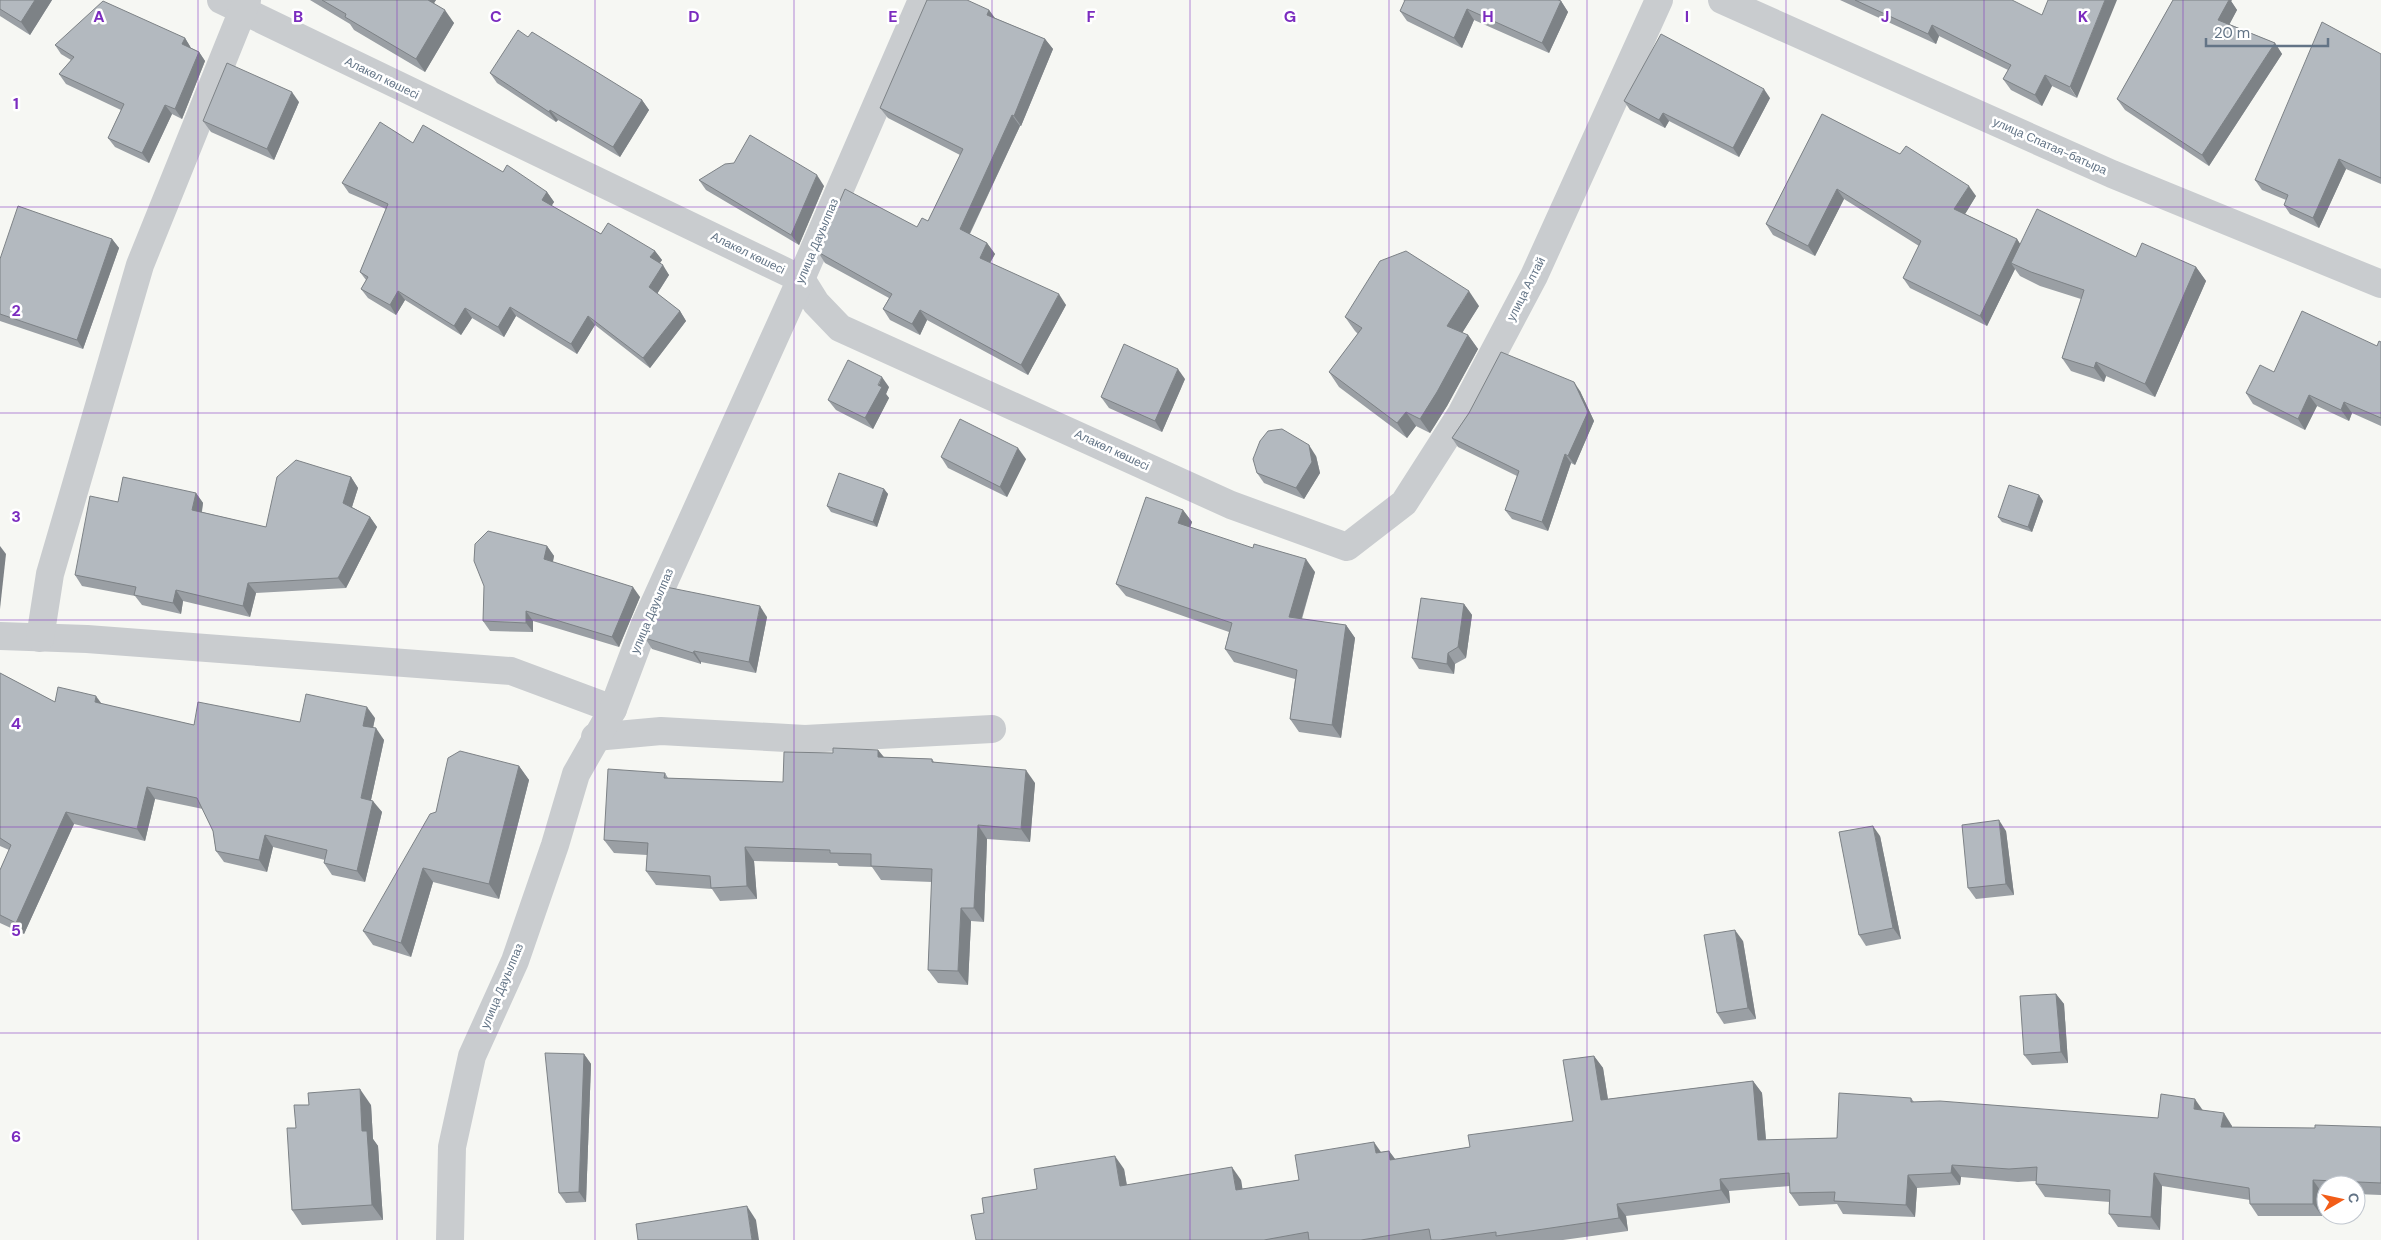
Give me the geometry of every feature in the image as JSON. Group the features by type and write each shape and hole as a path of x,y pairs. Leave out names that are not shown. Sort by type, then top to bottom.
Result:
{"street":[{"name":"улица Дауылпаз","path":"450,1240 452,1147 472,1056 514,961 555,845 576,774 595,737 613,709 645,624 801,279 922,0"},
{"name":"улица Алтай","path":"1347,547 1404,503 1461,414 1534,276 1659,0"},
{"name":"улица Спатая-батыра","path":"1722,0 2112,174 2381,284"},
{"name":"Алакөл көшесі","path":"237,4 801,279 816,303 840,328 1231,505 1347,547"},
{"path":"40,638 50,574 140,266 237,4"},
{"path":"0,636 87,639 511,671 613,709"},
{"path":"595,737 661,731 805,739 992,729"}],"building":[{"path":"0,0 35,0 21,22 0,9"},
{"path":"322,0 428,0 445,10 416,59 345,17 346,14"},
{"path":"927,0 967,0 989,10 987,15 1045,39 1014,116 1012,115 960,229 987,243 980,258 1059,294 1021,365 920,310 912,324 883,309 892,294 818,252 845,189 917,227 922,218 928,221 963,149 880,108"},
{"path":"1405,0 1561,1 1542,43 1467,9 1454,38 1400,11"},
{"path":"1855,0 2012,0 2042,15 2048,0 2105,0 2070,87 2045,75 2035,95 2003,79 2011,65 1932,25 1928,34"},
{"path":"2173,0 2229,0 2218,20 2275,43 2202,155 2117,99"},
{"path":"103,1 185,38 182,44 199,52 175,109 165,105 142,153 108,138 124,104 59,74 74,57 55,45"},
{"path":"2322,22 2381,54 2381,178 2339,159 2313,218 2284,205 2288,195 2255,180"},
{"path":"518,30 528,37 532,32 642,100 613,147 550,110 549,112 490,73"},
{"path":"1661,34 1764,89 1733,148 1663,113 1659,120 1624,101"},
{"path":"227,63 292,92 267,149 203,121"},
{"path":"1822,114 1900,154 1906,146 1969,186 1954,209 2017,239 1980,316 1903,278 1921,241 1837,189 1808,246 1766,224"},
{"path":"380,122 413,143 423,125 503,172 507,165 547,192 542,200 601,234 608,223 655,251 650,257 663,265 649,287 680,311 643,358 588,316 571,344 510,307 498,327 465,308 454,326 398,291 390,305 361,289 368,277 360,272 388,204 342,183"},
{"path":"750,135 817,175 791,235 699,180 725,164 734,163"},
{"path":"18,206 112,239 77,340 0,314 0,259"},
{"path":"2037,209 2136,257 2142,243 2196,267 2145,384 2096,362 2094,368 2062,358 2084,290 2031,272 2011,263"},
{"path":"1406,251 1469,291 1447,326 1468,335 1420,419 1406,412 1397,423 1329,372 1362,328 1345,317 1380,261"},
{"path":"2302,311 2377,346 2379,341 2381,342 2381,418 2344,402 2341,410 2309,395 2298,419 2246,393 2260,365 2274,372"},
{"path":"1124,344 1178,369 1155,421 1101,397"},
{"path":"1501,352 1574,382 1588,412 1568,456 1565,454 1542,522 1505,510 1519,471 1452,438 1469,413"},
{"path":"848,360 882,377 878,385 882,387 865,418 828,400"},
{"path":"960,419 1018,448 1000,487 941,457"},
{"path":"1282,429 1309,445 1312,462 1296,488 1257,473 1253,459 1260,441 1268,431"},
{"path":"296,460 351,477 343,503 370,517 338,578 248,583 243,606 176,590 173,603 134,595 136,587 75,575 90,496 118,502 123,477 196,493 192,510 266,527 277,477"},
{"path":"839,473 884,489 873,522 827,506"},
{"path":"2009,485 2039,495 2028,527 1998,517"},
{"path":"1146,497 1183,510 1178,523 1253,548 1254,544 1306,559 1289,617 1346,625 1332,725 1290,719 1297,670 1225,649 1232,623 1116,584"},
{"path":"488,531 547,546 544,559 633,587 612,637 526,611 526,623 483,621 484,586 474,561 475,544"},
{"path":"666,587 760,606 749,662 694,651 693,653 645,638"},
{"path":"1421,598 1464,604 1458,647 1448,653 1447,664 1412,658"},
{"path":"0,673 55,702 58,687 96,696 95,702 194,725 198,702 300,722 306,694 367,707 363,726 376,728 361,798 373,801 357,871 324,863 327,850 265,835 259,860 216,851 213,831 197,798 147,787 137,829 66,812 16,923 0,915 0,870 11,845 0,838"},
{"path":"833,748 878,750 878,757 932,759 932,762 1026,770 1021,829 978,825 974,908 961,908 958,971 928,970 932,869 871,866 871,854 830,853 830,850 745,847 747,886 711,888 710,876 646,871 648,843 604,840 608,769 665,773 664,778 783,782 784,752 833,753"},
{"path":"460,751 519,766 489,884 423,868 401,943 363,931 430,814 436,812 448,758"},
{"path":"1999,820 2006,884 1968,888 1962,825"},
{"path":"1873,826 1893,928 1859,935 1839,832"},
{"path":"1735,930 1748,1008 1717,1013 1704,935"},
{"path":"2056,994 2061,1052 2024,1055 2020,996"},
{"path":"545,1053 584,1054 579,1192 559,1193"},
{"path":"1594,1056 1601,1100 1753,1081 1758,1140 1837,1138 1839,1093 1911,1098 1911,1102 1940,1101 2158,1118 2161,1094 2195,1099 2194,1109 2224,1113 2221,1127 2315,1128 2315,1125 2381,1127 2381,1183 2366,1182 2366,1175 2316,1175 2316,1180 2313,1180 2313,1204 2250,1204 2249,1188 2154,1173 2151,1217 2109,1214 2110,1190 2036,1184 2037,1167 2009,1169 1952,1165 1951,1173 1908,1175 1906,1205 1834,1201 1835,1192 1790,1193 1789,1173 1720,1179 1721,1190 1617,1204 1619,1218 1496,1236 1496,1232 1431,1240 1429,1229 1361,1240 1309,1240 1308,1232 1264,1240 976,1240 971,1215 984,1213 982,1198 1037,1189 1034,1169 1115,1156 1120,1186 1232,1167 1236,1190 1299,1180 1295,1155 1374,1142 1376,1153 1389,1151 1390,1160 1470,1147 1468,1135 1573,1121 1563,1060"},
{"path":"360,1089 362,1131 367,1131 372,1205 292,1210 287,1128 296,1128 294,1105 309,1105 308,1093"},
{"path":"747,1206 752,1240 638,1240 636,1224"}]}
